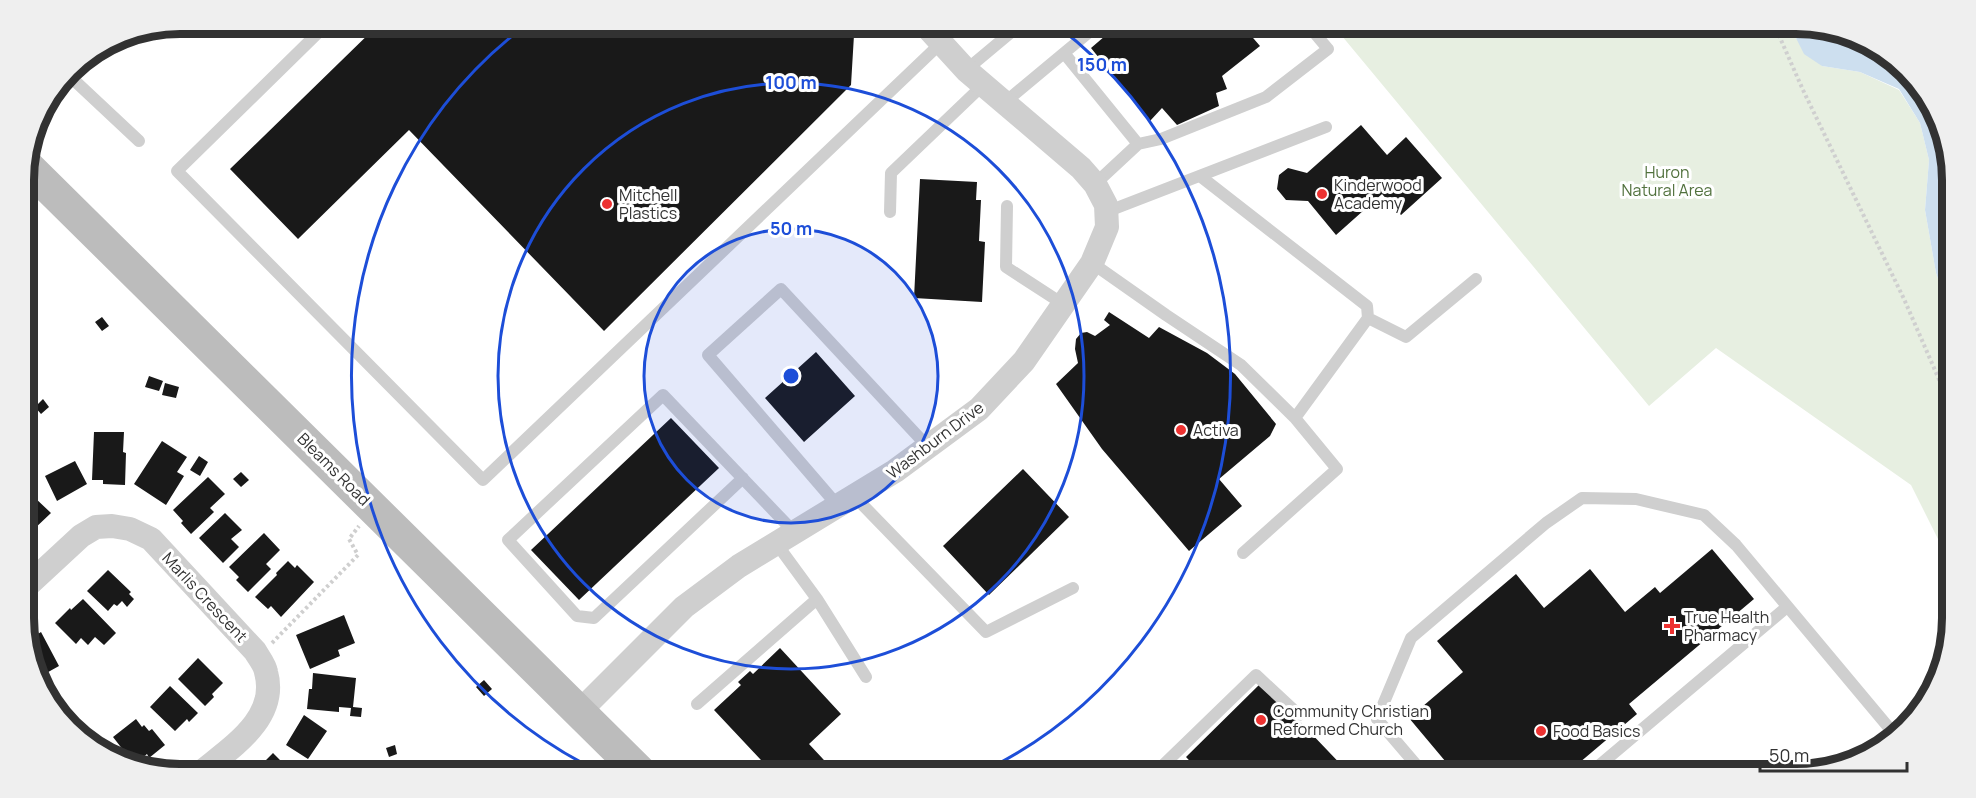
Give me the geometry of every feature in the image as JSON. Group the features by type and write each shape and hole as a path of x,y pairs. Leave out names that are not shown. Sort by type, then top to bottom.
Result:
{"main road":[{"name":"Bleams Road","path":"35,174 632,764"}],"street":[{"path":"933,34 975,78 1081,168 1095,184 1106,205 1106,212"},
{"name":"Washburn Drive","path":"579,712 684,607 739,566 895,471 979,410 1024,361 1092,262 1107,227 1106,212"},
{"name":"Marlis Crescent","path":"34,579 81,536 96,527 112,525 130,528 151,539 255,651 266,670 269,688 267,703 260,719 211,764"}],"lane":[{"path":"317,34 177,171 483,480 941,43"},
{"path":"890,212 891,173 1012,34"},
{"path":"1004,103 1087,34"},
{"path":"1095,184 1138,144 1161,139 1266,97 1328,49 1315,34"},
{"path":"1064,53 1138,144"},
{"path":"74,81 139,141"},
{"path":"1106,212 1326,127"},
{"path":"1200,176 1367,306 1368,318 1295,418"},
{"path":"1007,206 1006,267 1063,304"},
{"path":"1092,262 1241,365 1295,418 1337,469 1243,553"},
{"path":"1368,318 1406,338 1476,279"},
{"path":"928,447 782,289 708,355 846,501 986,632 1073,588"},
{"path":"743,478 594,618 577,616 508,540 663,395 743,478 785,538 817,599 866,677"},
{"path":"1415,763 1377,719 1411,638 1546,523 1582,498 1636,499 1704,515 1736,545 1890,728"},
{"path":"697,704 817,599"},
{"path":"1602,763 1787,607"},
{"path":"1165,763 1256,675 1299,715"}],"path":[{"path":"1778,34 1904,299 1942,386"},
{"path":"272,644 358,555"}],"green space":[{"name":"Huron Natural Area","path":"1340,34 1796,34 1802,35 1822,66 1860,72 1899,90 1920,123 1929,160 1925,210 1936,273 1942,290 1942,547 1911,485 1716,348 1649,406"}],"water":[{"path":"1794,34 1843,42 1877,59 1892,71 1922,107 1937,143 1940,161 1942,290 1936,273 1925,210 1929,160 1920,123 1899,89 1860,72 1822,66 1804,54"}],"building":[{"name":"Mitchell Plastics","path":"369,34 854,35 851,85 604,331 409,130 298,239 230,169"},
{"path":"1107,34 1250,34 1260,46 1222,76 1227,89 1216,93 1219,106 1177,125 1162,108 1150,121 1091,48"},
{"path":"1361,125 1387,155 1406,137 1442,178 1401,215 1382,194 1336,235 1308,201 1286,200 1277,189 1279,175 1288,168 1307,173"},
{"path":"920,179 977,182 976,200 981,200 979,241 985,242 982,302 914,298"},
{"name":"Activa","path":"1109,312 1149,338 1159,327 1207,353 1235,374 1276,424 1270,436 1219,479 1242,506 1189,551 1102,449 1056,384 1078,363 1075,349 1076,339 1081,333 1087,332 1095,336 1110,325 1104,320"},
{"path":"102,317 109,326 102,331 95,322"},
{"path":"816,352 855,396 804,442 765,398"},
{"path":"149,376 163,381 159,391 145,387"},
{"path":"165,383 179,387 176,398 162,395"},
{"path":"43,399 49,407 41,414 35,407"},
{"path":"671,418 719,468 579,600 531,550"},
{"path":"94,432 124,432 125,485 103,484 103,480 92,480"},
{"path":"162,441 187,457 177,472 184,476 166,505 134,484"},
{"path":"199,456 208,462 200,476 190,470"},
{"path":"75,461 87,484 57,501 45,476"},
{"path":"1023,469 1069,517 989,595 943,546"},
{"path":"241,472 249,480 241,487 233,479"},
{"path":"208,477 225,494 210,508 214,512 191,534 173,510"},
{"path":"34,497 51,513 34,529"},
{"path":"225,513 242,530 231,539 239,547 223,563 199,538"},
{"path":"264,533 280,550 266,564 271,569 248,592 236,580 239,577 229,567"},
{"path":"1712,549 1754,599 1629,704 1637,714 1579,763 1447,763 1409,718 1463,672 1437,641 1516,574 1544,608 1590,569 1625,612 1655,587 1660,593"},
{"path":"288,561 295,568 297,565 314,582 281,617 271,606 268,609 255,597"},
{"path":"108,570 131,592 129,594 134,599 127,607 122,601 117,606 114,604 108,611 87,591"},
{"path":"83,599 116,633 104,645 95,637 88,645 81,638 76,644 55,623"},
{"path":"344,615 355,643 338,650 340,656 310,669 296,635"},
{"path":"41,632 59,666 46,673 42,665 36,635"},
{"path":"780,648 841,714 809,744 827,764 764,764 714,710 741,685 738,682 750,671 753,674"},
{"path":"198,658 223,683 212,694 214,697 205,706 178,679"},
{"path":"313,673 356,678 353,707 362,708 361,717 350,716 351,708 339,707 339,712 307,709"},
{"path":"484,680 492,689 484,696 476,687"},
{"name":"Community Christian Reformed Church","path":"1262,682 1340,763 1192,763 1186,757"},
{"path":"170,686 198,713 189,722 187,719 175,731 150,707"},
{"path":"304,715 327,731 308,759 286,745"},
{"path":"136,719 142,727 144,725 149,731 152,729 165,745 149,758 147,754 141,758 125,752 113,737"},
{"path":"395,745 397,754 389,757 386,748"},
{"path":"273,753 284,764 262,764"}],"place":[{"name":"Kinderwood Academy","path":"1322,194"},
{"name":"Mitchell Plastics","path":"607,204"},
{"name":"Activa","path":"1181,430"},
{"name":"True Health Pharmacy","path":"1672,626"},
{"name":"Community Christian Reformed Church","path":"1261,720"},
{"name":"Food Basics","path":"1541,731"}]}
